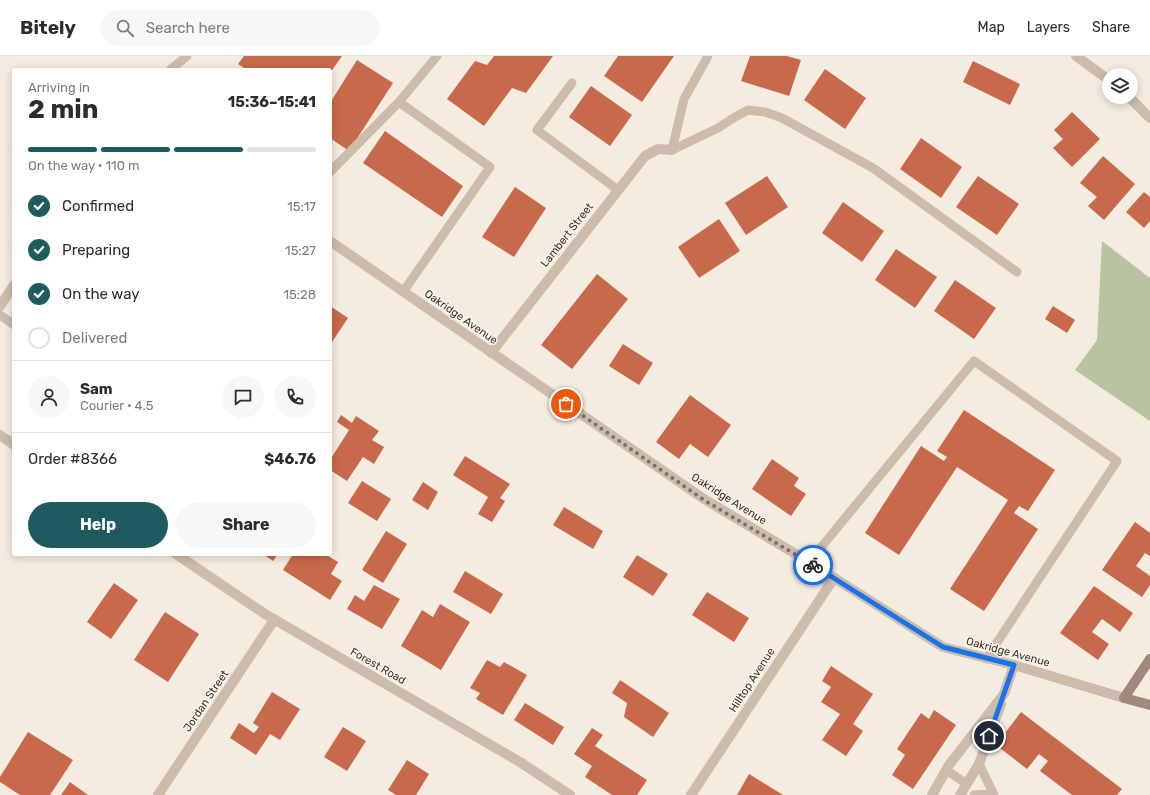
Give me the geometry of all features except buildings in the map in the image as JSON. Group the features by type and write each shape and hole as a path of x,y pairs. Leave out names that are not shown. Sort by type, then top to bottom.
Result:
{"street":[{"path":"1076,56 1102,75"},
{"path":"1136,104 1150,118"},
{"name":"Lambert Street","path":"491,352 645,156 658,149 672,150"},
{"name":"Oakridge Avenue","path":"332,242 704,500 809,562 943,647 1014,665 1150,705"},
{"path":"0,306 12,287"},
{"path":"0,435 12,444"},
{"name":"Forest Road","path":"179,556 274,620 520,762 570,795"},
{"name":"Hilltop Avenue","path":"691,795 834,578"},
{"name":"Jordan Street","path":"158,795 274,620"},
{"path":"1124,698 1150,659"},
{"path":"960,795 979,764 1014,665"},
{"path":"932,795 946,770 1004,694"}],"lane":[{"path":"172,68 187,56"},
{"path":"332,170 399,102 437,56"},
{"path":"672,150 684,99 708,56"},
{"path":"572,83 537,130 618,190"},
{"path":"399,102 490,167 403,292"},
{"path":"672,150 718,128 734,117 748,110 765,112 782,118 874,168 1017,272"},
{"path":"0,315 12,324"},
{"path":"809,562 974,361 1117,461 986,659"},
{"path":"974,795 993,794 979,764"},
{"path":"946,770 967,784"}],"green space":[{"path":"1102,241 1150,278 1150,421 1075,370 1097,340"}],"way so far":[{"path":"566,404 704,500 813,565"}],"route":[{"path":"813,565 943,647 1014,665 989,736"}]}
